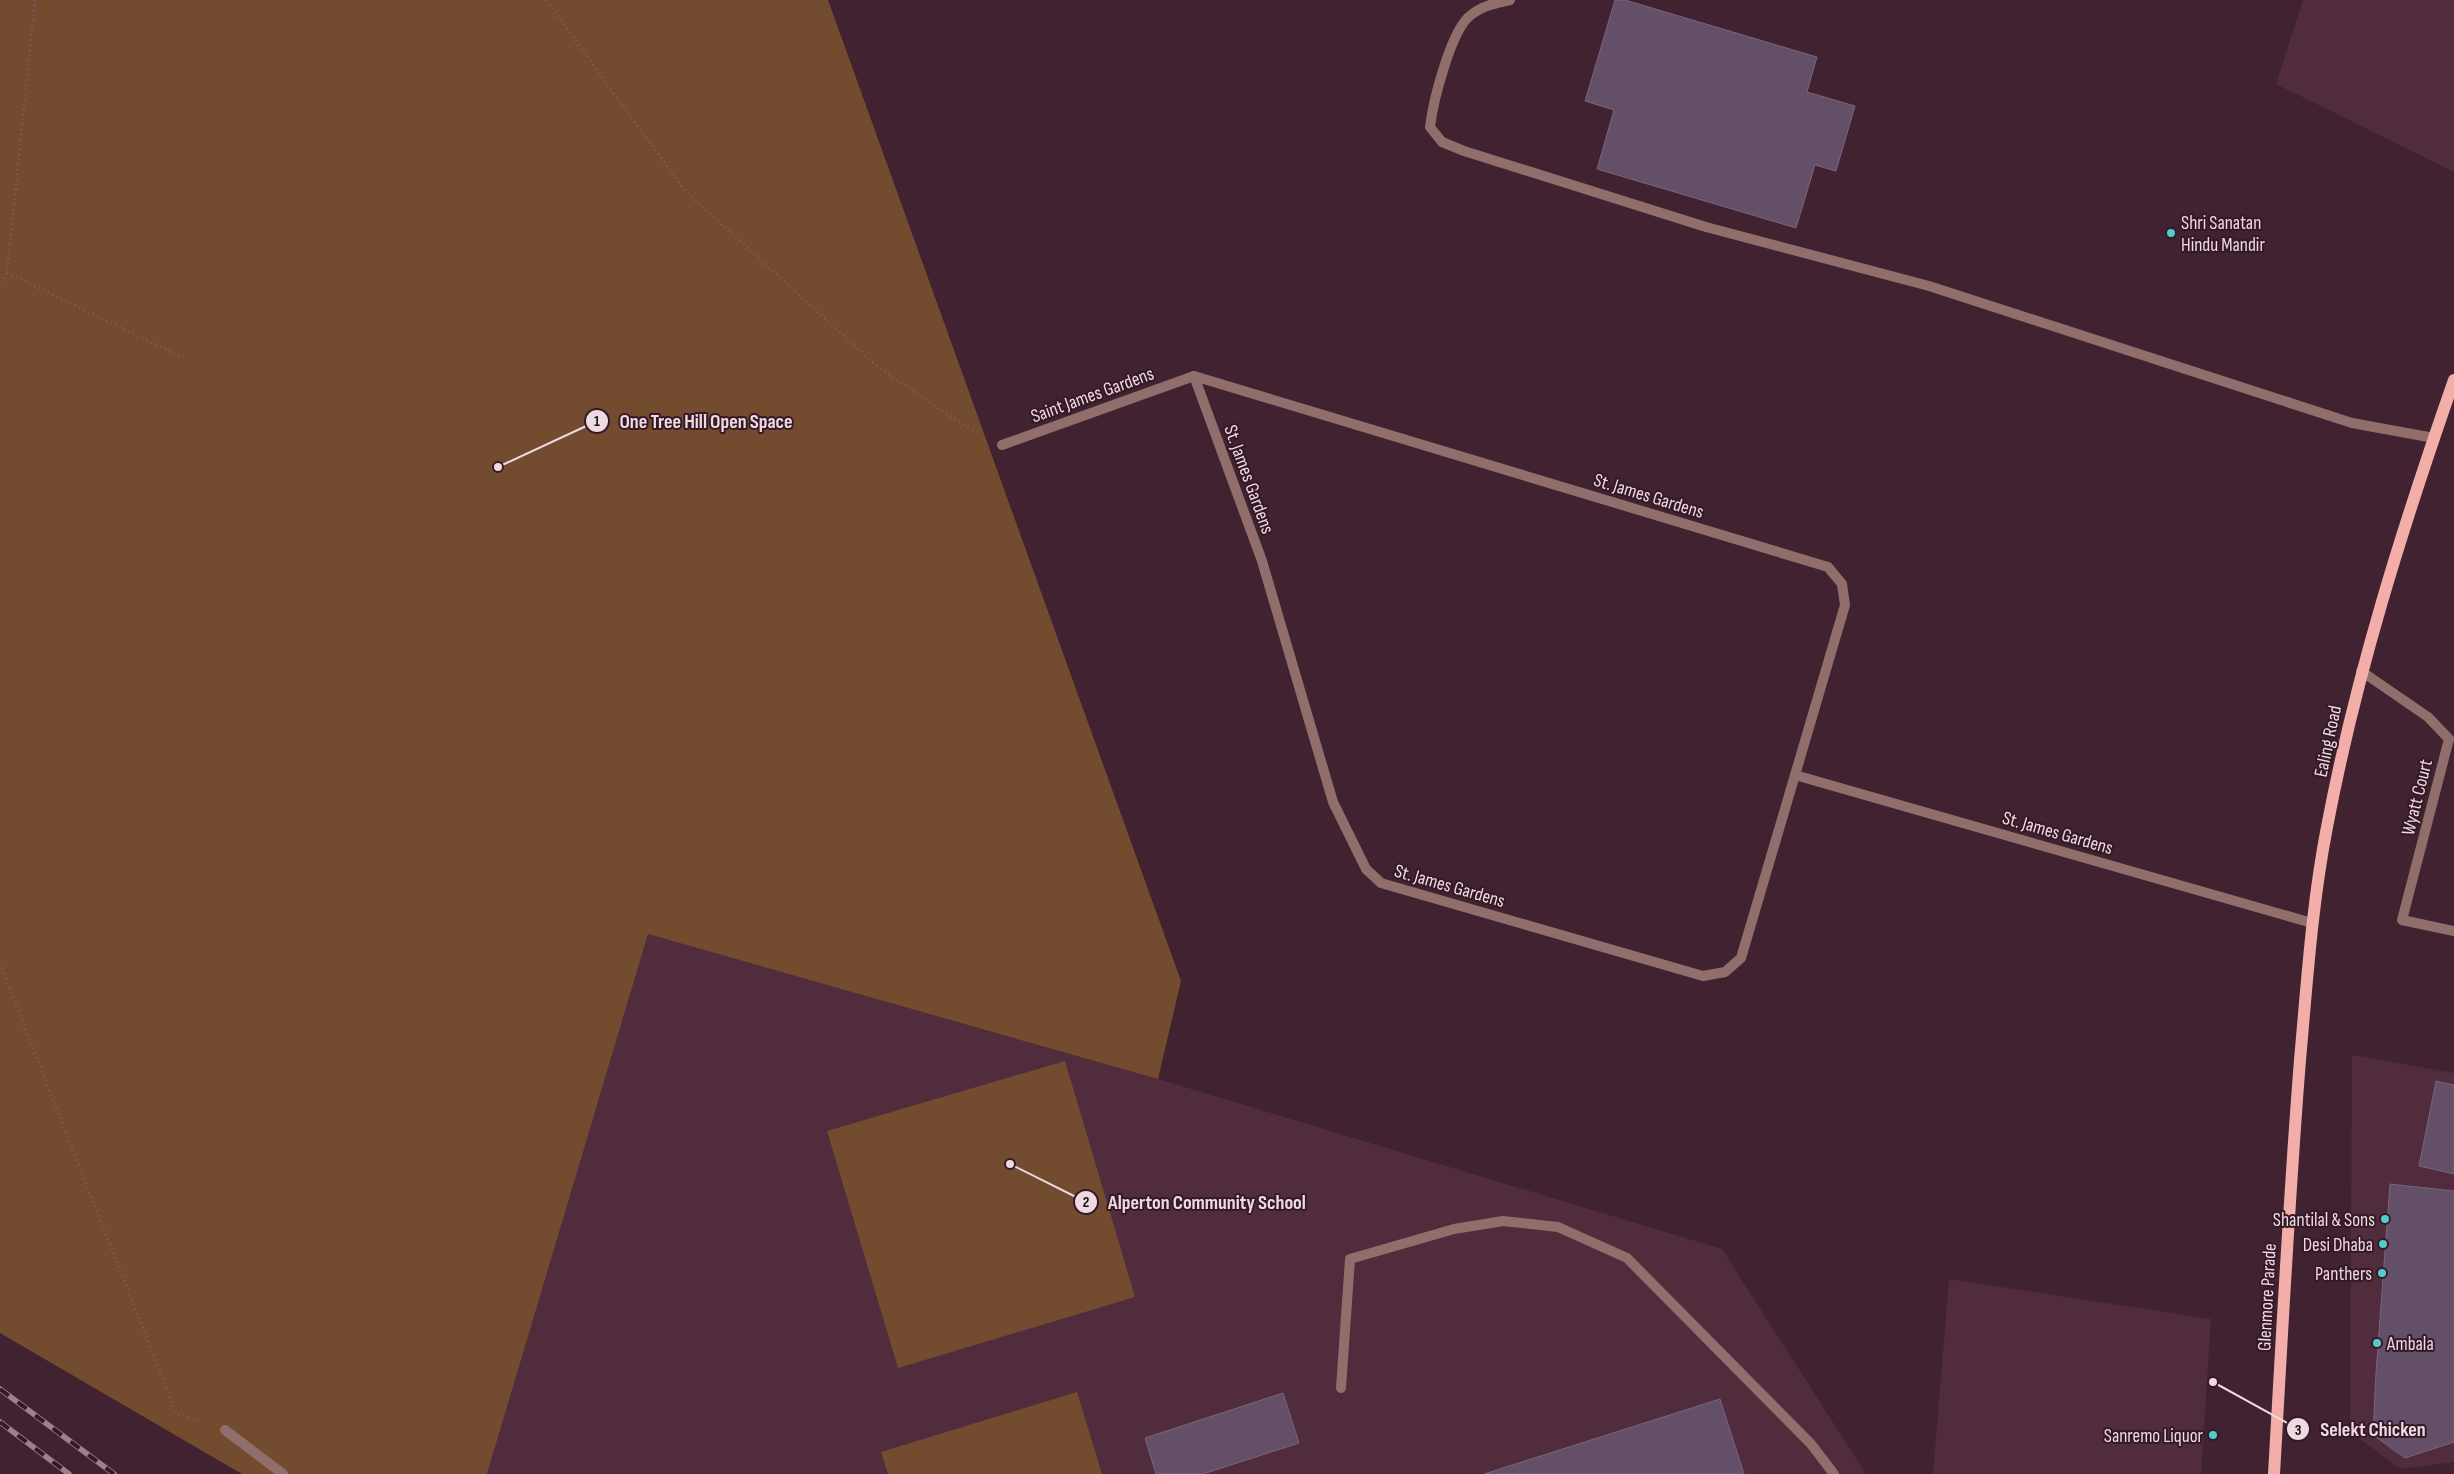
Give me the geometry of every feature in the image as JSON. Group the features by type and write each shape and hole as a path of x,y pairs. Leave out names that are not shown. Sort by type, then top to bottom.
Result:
{"main road":[{"name":"Ealing Road","path":"2295,1122 2312,923 2327,827 2361,671 2454,380"},
{"name":"Glenmore Parade","path":"2274,1474 2295,1122"}],"street":[{"path":"1510,0 1492,4 1470,16 1458,31 1433,104 1430,127 1442,142 1706,227 1929,286 2352,423 2434,438"},
{"name":"Saint James Gardens","path":"1002,445 1194,376"},
{"name":"St. James Gardens","path":"1194,376 1828,567 1842,584 1845,604 1741,958 1725,972 1703,976 1381,883 1366,869 1333,802 1262,561 1194,376"},
{"name":"Wyatt Court","path":"2361,671 2428,717 2449,739 2402,920 2454,931"},
{"name":"St. James Gardens","path":"1795,775 2312,923"},
{"path":"1341,1388 1350,1259 1454,1229 1503,1221 1558,1227 1627,1258 1811,1444 1834,1474"},
{"path":"225,1430 283,1474"}],"path":[{"path":"0,282 7,273 35,0"},
{"path":"546,0 685,191 876,365 954,419 1002,445"},
{"path":"7,273 182,357"},
{"path":"0,964 176,1413 225,1430"}],"shaded area":[{"path":"0,0 828,0 1181,981 1158,1079 648,934 487,1474 242,1474 0,1333"},
{"path":"2303,0 2454,0 2454,172 2276,84"},
{"path":"648,934 1158,1079 1722,1249 1866,1474 487,1474"},
{"path":"2352,1055 2454,1073 2454,1462 2401,1469 2350,1432"},
{"path":"1065,1061 1135,1297 898,1368 827,1131"},
{"path":"1949,1279 2211,1319 2201,1474 1933,1474"},
{"path":"1077,1392 1102,1474 888,1474 881,1452"}],"building":[{"path":"1615,0 1625,0 1817,57 1807,92 1855,106 1836,171 1815,165 1796,228 1597,169 1614,110 1585,101"},
{"path":"2436,1081 2454,1085 2454,1174 2419,1166"},
{"path":"2390,1184 2454,1191 2454,1442 2405,1458 2373,1435"},
{"path":"1283,1393 1299,1443 1203,1474 1156,1474 1145,1438"},
{"path":"1720,1399 1744,1474 1484,1474"}],"railway":[{"path":"0,1389 114,1474"},
{"path":"0,1422 69,1474"}],"place":[{"name":"Shri Sanatan Hindu Mandir","path":"2171,233"},
{"name":"One Tree Hill Open Space","path":"498,467"},
{"name":"Alperton Community School","path":"1010,1164"},
{"name":"Shantilal & Sons","path":"2385,1219"},
{"name":"Desi Dhaba","path":"2383,1244"},
{"name":"Panthers","path":"2382,1273"},
{"name":"Ambala","path":"2377,1343"},
{"name":"Selekt Chicken","path":"2213,1382"},
{"name":"Sanremo Liquor","path":"2213,1435"}]}
